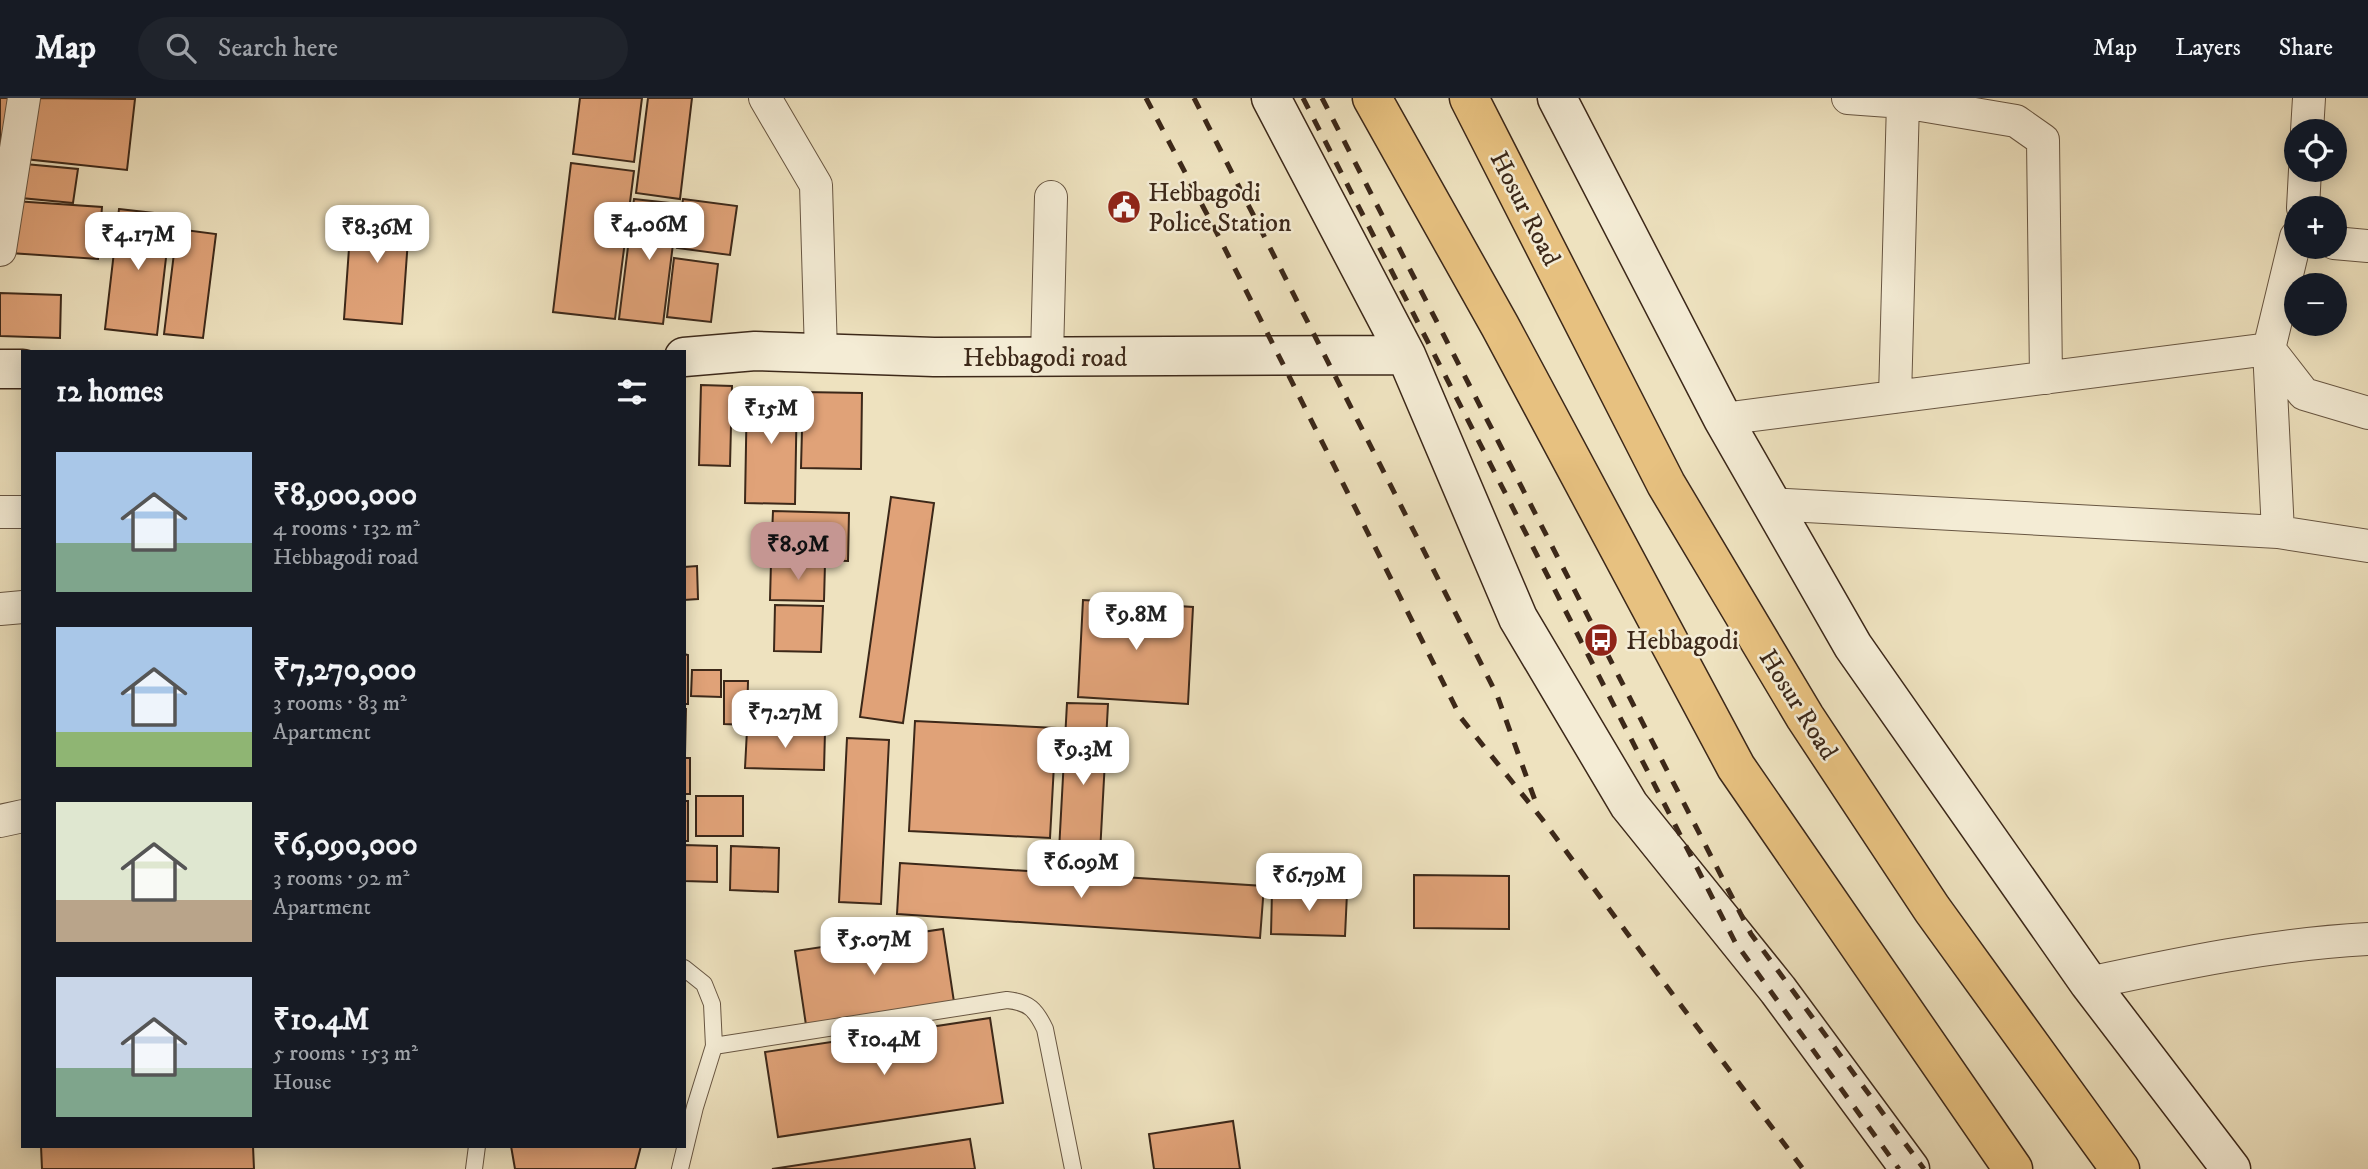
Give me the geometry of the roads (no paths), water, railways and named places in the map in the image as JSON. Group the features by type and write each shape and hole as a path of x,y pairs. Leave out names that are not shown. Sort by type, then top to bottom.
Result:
{"highway":[{"path":"1372,98 1500,326 1736,766 2013,1169"},
{"name":"Hosur Road","path":"1469,98 1666,484 1805,717 1932,909 2120,1169"}],"street":[{"path":"0,250 24,98"},
{"path":"765,98 816,185 821,353"},
{"path":"1271,98 1406,355 1518,618 1629,805 1778,990 1910,1169"},
{"path":"1557,98 1723,419 1853,646 2089,983 2231,1169"},
{"path":"1848,98 1903,102 2016,121 2043,141 2046,377"},
{"path":"2308,119 2309,98"},
{"path":"1895,397 1903,102"},
{"path":"1047,356 1051,197"},
{"path":"2347,244 2368,246"},
{"path":"2278,533 2269,349 2291,259"},
{"path":"1723,419 2269,349"},
{"path":"2269,349 2304,394 2368,413"},
{"name":"Hebbagodi road","path":"686,357 755,351 934,357 1406,355"},
{"path":"0,369 21,369"},
{"path":"1770,504 2278,533 2368,546"},
{"path":"0,512 21,512"},
{"path":"0,608 21,607"},
{"path":"0,821 21,816"},
{"path":"2089,983 2204,958 2315,942 2368,939"}],"lane":[{"path":"686,970 704,984 712,1004 714,1046 686,1145"},
{"path":"714,1046 1007,1000 1022,1001 1036,1011 1045,1030 1073,1169"},
{"path":"474,1169 477,1148"},
{"path":"680,1169 685,1148"}],"railway":[{"path":"1146,98 1220,239 1461,718 1542,819 1803,1169"},
{"path":"1194,98 1497,695 1537,806"},
{"path":"1303,98 1735,942 1899,1169"},
{"path":"1322,98 1751,934 1924,1169"}],"place":[{"name":"Hebbagodi Police Station","path":"1124,207"},
{"name":"Hebbagodi","path":"1601,640"}]}
